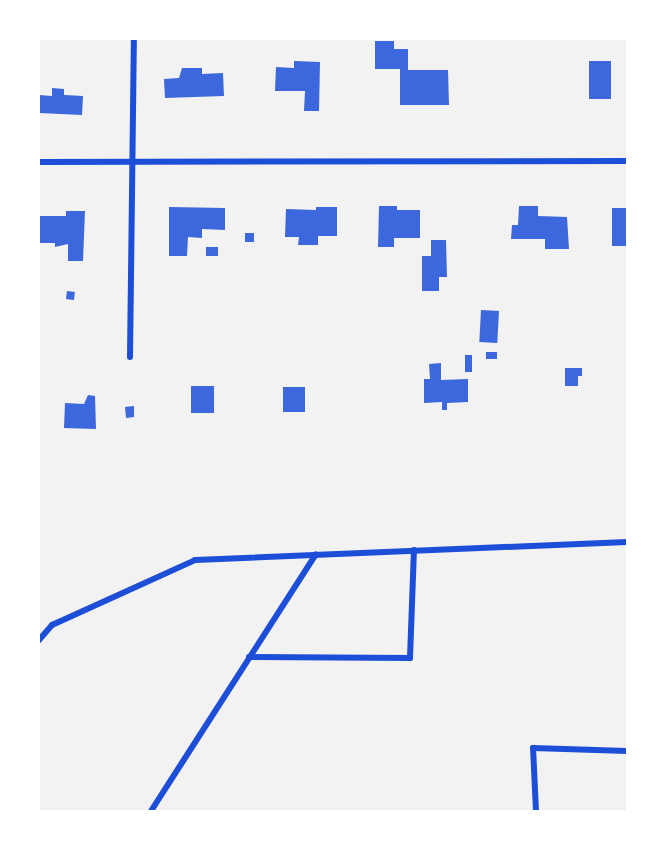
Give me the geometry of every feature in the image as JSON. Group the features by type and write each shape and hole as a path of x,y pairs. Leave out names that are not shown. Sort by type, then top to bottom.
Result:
{"street":[{"path":"130,357 134,39"},
{"path":"39,162 627,161"},
{"path":"39,640 52,625 195,561 627,542"},
{"path":"249,657 410,658 414,550"},
{"path":"151,811 316,554"},
{"path":"536,811 533,748 627,751"}],"building":[{"path":"375,41 394,41 394,49 408,49 408,70 448,70 449,105 400,105 400,69 375,69"},
{"path":"294,61 320,62 319,111 304,111 305,91 275,91 276,67 294,68"},
{"path":"589,61 611,61 611,99 589,99"},
{"path":"182,68 202,68 202,74 223,73 224,96 165,98 164,79 179,78"},
{"path":"52,88 64,89 64,95 83,96 82,115 39,113 39,95 52,96"},
{"path":"379,206 397,206 397,210 420,210 420,238 394,238 394,247 378,247"},
{"path":"519,206 538,206 538,216 567,217 569,249 545,249 545,239 511,239 512,225 518,225"},
{"path":"169,207 225,208 225,230 202,229 202,238 188,237 187,256 169,256"},
{"path":"316,207 337,207 337,236 318,236 318,245 298,245 299,237 285,237 286,209 316,210"},
{"path":"612,208 627,208 627,246 612,246"},
{"path":"66,211 85,211 83,261 68,261 68,244 55,247 55,243 39,243 39,216 66,216"},
{"path":"245,233 254,233 254,242 245,242"},
{"path":"431,240 446,240 447,277 439,277 439,291 422,291 422,256 431,256"},
{"path":"206,247 218,247 218,256 206,256"},
{"path":"67,291 75,292 74,300 66,299"},
{"path":"481,310 499,311 497,343 479,342"},
{"path":"486,352 497,352 497,359 486,359"},
{"path":"465,355 472,355 472,372 465,372"},
{"path":"441,363 441,380 468,379 468,402 447,403 447,410 442,410 442,402 424,403 424,379 430,379 429,364"},
{"path":"565,368 582,368 582,376 578,376 578,386 565,386"},
{"path":"191,386 214,386 214,413 191,413"},
{"path":"283,387 305,387 305,412 283,412"},
{"path":"88,395 95,396 96,429 64,428 65,403 84,404"},
{"path":"134,406 134,417 126,418 125,407"}]}
